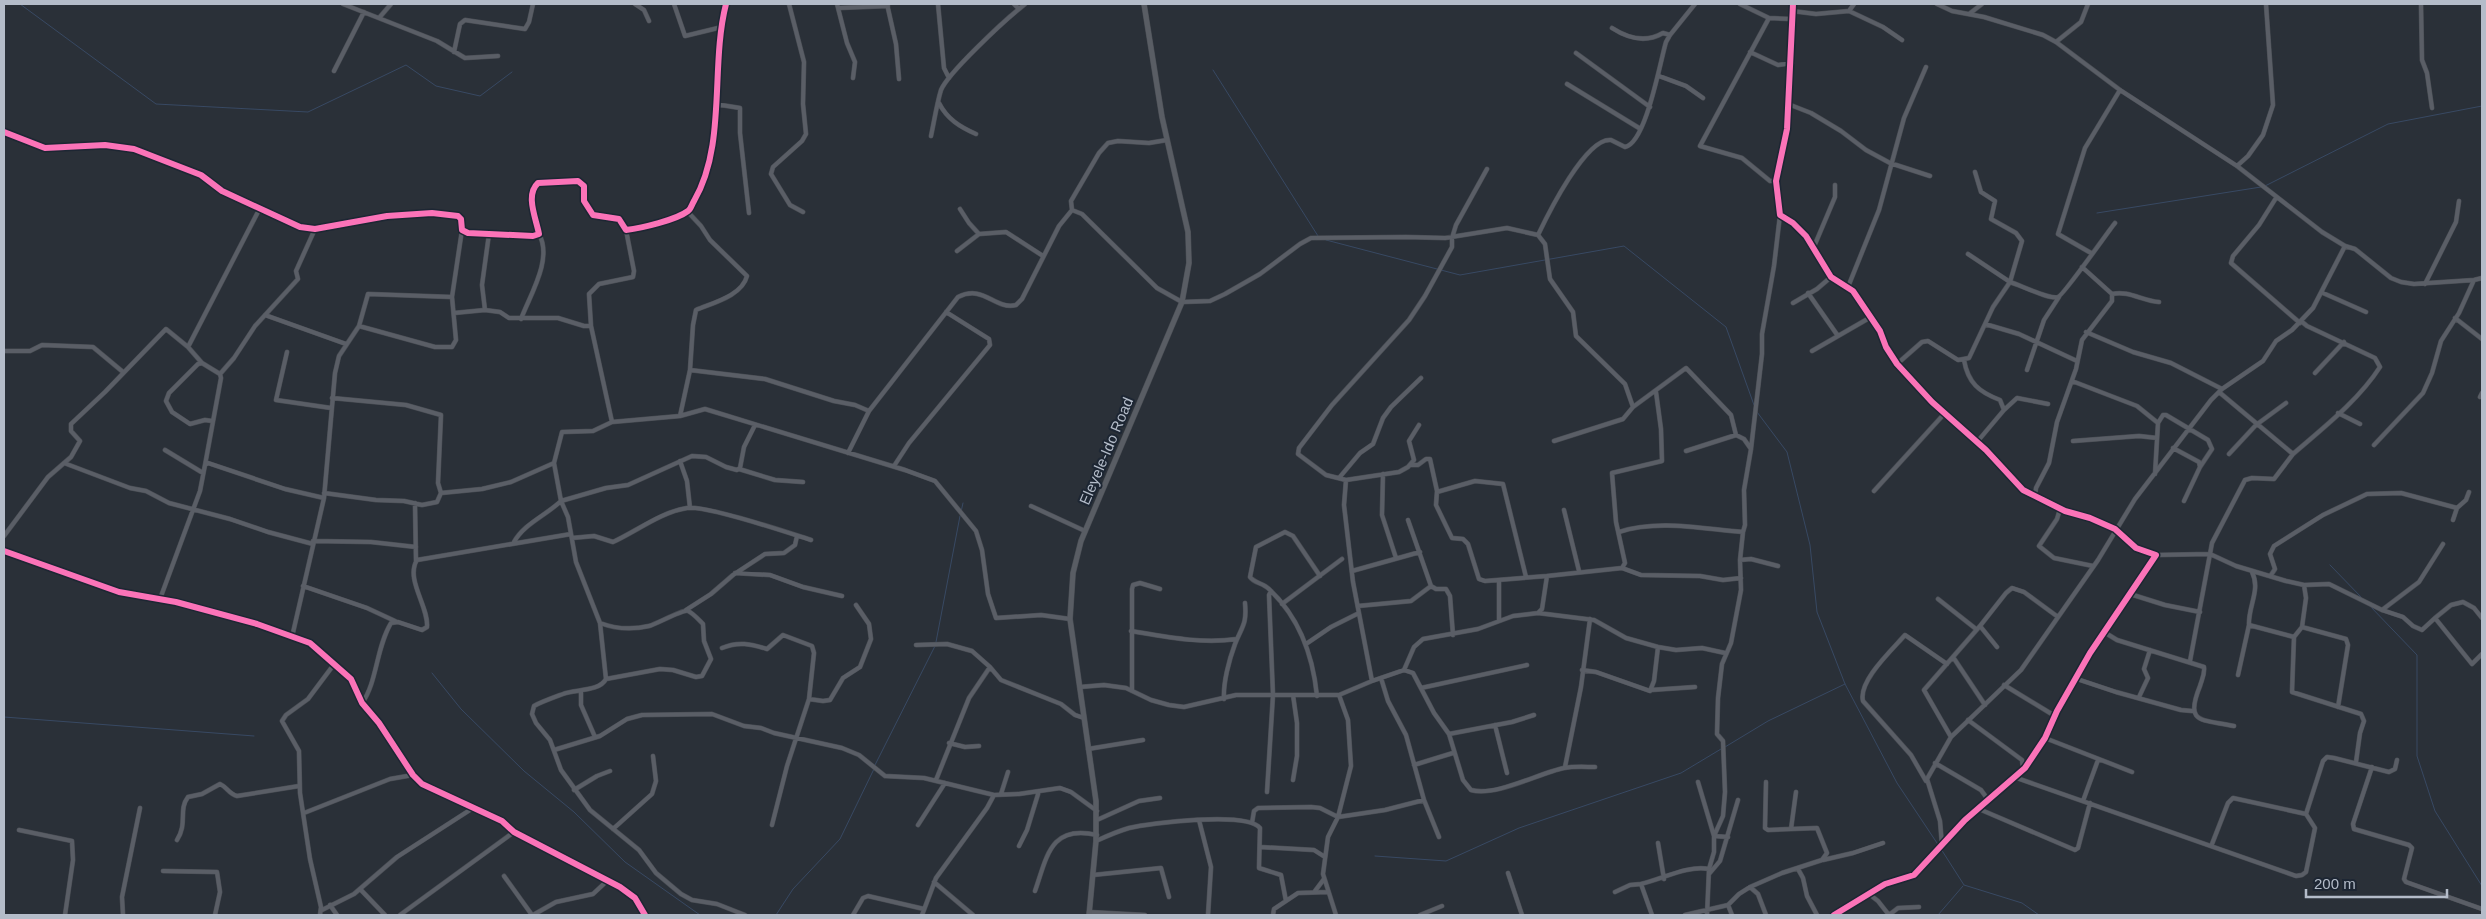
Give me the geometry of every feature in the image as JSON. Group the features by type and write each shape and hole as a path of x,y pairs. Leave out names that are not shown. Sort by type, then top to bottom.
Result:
{"main road":[{"name":"Eleyele-Ido Road","path":"1089,914 1097,811 1095,784 1088,749 1070,619 1073,573 1085,531 1182,302 1188,263 1188,232 1167,140 1144,4"}],"street":[{"path":"343,4 438,41 464,58 498,56"},
{"path":"379,18 390,4"},
{"path":"454,52 460,24 465,20 516,30 525,29 529,22 533,4"},
{"path":"635,4 644,10 649,22"},
{"path":"674,4 685,36 722,27"},
{"path":"626,230 644,228 687,211 703,185 714,132 722,27 726,4"},
{"path":"789,4 804,62 806,134 802,141 773,167 771,174 790,205 803,212"},
{"path":"938,4 944,68 949,78"},
{"path":"1014,4 1019,9"},
{"path":"931,136 941,91 949,78 1006,20 1025,4"},
{"path":"1538,235 1562,188 1579,165 1606,140 1612,140 1622,147 1629,146 1650,107 1664,49 1670,35 1695,4"},
{"path":"1740,4 1770,18 1791,19"},
{"path":"1714,836 1723,816 1725,792 1723,741 1717,734 1718,698 1725,653 1731,643 1741,590 1740,560 1745,525 1744,490 1751,449 1762,354 1762,334 1774,266 1780,215 1776,181 1787,129 1792,63 1792,4"},
{"path":"1849,11 1854,4"},
{"path":"1937,4 1952,11 2043,35 2056,42 2120,90 2237,166 2276,198 2345,246 2355,249 2396,280 2425,284 2482,278"},
{"path":"1969,14 1982,4"},
{"path":"2056,42 2081,22 2088,4"},
{"path":"2237,166 2248,156 2263,135 2273,105 2266,4"},
{"path":"2421,4 2422,60 2427,73 2432,108"},
{"path":"853,78 856,66 838,6 888,5 896,44 899,79"},
{"path":"1792,11 1816,14 1849,11 1883,27 1902,40"},
{"path":"334,71 364,12"},
{"path":"1770,18 1700,146 1742,158 1770,181 1776,181"},
{"path":"1612,28 1623,35 1642,39 1656,38 1663,33 1670,35"},
{"path":"1750,52 1778,65 1792,63"},
{"path":"1576,53 1650,107"},
{"path":"1848,287 1879,210 1890,163 1904,118 1926,67"},
{"path":"1658,76 1686,86 1702,98"},
{"path":"1567,84 1639,128"},
{"path":"2102,122 2120,90"},
{"path":"2091,253 2058,234 2085,148 2120,90"},
{"path":"938,103 946,115 961,127 976,134"},
{"path":"715,104 740,108 740,133 750,213"},
{"path":"1788,104 1811,113 1841,131 1866,150 1890,163 1930,176"},
{"path":"4,132 45,148 104,145 134,149 201,175 222,191 300,227 315,228 387,216 432,213 458,216 461,219 462,230 452,297 456,340 452,347 446,348 359,326"},
{"path":"1072,210 1071,201 1099,153 1108,144 1118,141 1149,143 1167,140"},
{"path":"1419,425 1409,441 1414,460 1399,472 1346,480 1326,475 1298,454 1299,448 1332,405 1408,320 1425,296 1452,247 1452,238 1487,169"},
{"path":"1896,364 1922,342 1928,341 1958,360 1969,358 1993,307 2010,282 2022,241 2016,233 1991,219 1995,201 1981,192 1975,172"},
{"path":"521,319 540,269 544,246 539,234 530,194 533,187 538,183 578,181 584,186 584,201 593,214 619,219 626,230 634,275 631,278 599,284 590,290 591,326 612,422"},
{"path":"1813,249 1834,197 1835,184"},
{"path":"2190,661 2210,554 2216,535 2245,480 2252,478 2274,479 2292,454 2338,413 2380,367 2375,358 2301,322 2231,263 2233,256 2259,225 2276,198"},
{"path":"2425,284 2456,222 2459,201"},
{"path":"188,347 260,208"},
{"path":"960,208 975,230 980,234"},
{"path":"848,453 869,411 958,297 969,292 985,294 1007,306 1016,305 1022,299 1063,219 1072,210"},
{"path":"1072,210 1082,214 1157,288 1182,302 1210,301 1225,294 1260,274 1311,238 1452,238 1507,228 1538,235 1545,244 1550,279 1573,312 1576,336 1625,384 1633,407"},
{"path":"680,416 690,370 696,310 723,301 741,286 747,276 710,240 701,226 687,211"},
{"path":"1780,215 1793,223 1831,277 1848,287 1871,317 1896,364 1977,442 2016,484 2035,496 2115,530 2136,548 2156,555 2210,554 2252,572 2271,575 2304,585 2329,584 2382,610 2403,617 2413,626 2422,630 2451,605 2463,602 2474,608 2482,618"},
{"path":"2027,370 2044,320 2058,297 2066,291 2091,253 2115,223"},
{"path":"160,599 192,509 200,492 221,378 220,374 265,315 298,279 296,271 315,228"},
{"path":"462,230 468,233 539,234"},
{"path":"957,251 980,234 1008,233 1043,256"},
{"path":"485,310 482,285 489,234"},
{"path":"1927,783 1928,776 1950,738 2021,670 2093,566 2135,499 2189,428 2221,391 2263,361 2276,341 2301,322 2313,308 2323,293 2345,246"},
{"path":"1968,254 2010,282 2050,297 2058,297"},
{"path":"2082,267 2112,294 2126,293 2146,301 2159,302"},
{"path":"1793,303 1817,289 1831,277"},
{"path":"2374,446 2423,393 2432,373 2441,342 2456,318 2474,280"},
{"path":"292,637 324,495 332,398 339,356 359,326 369,293 452,297"},
{"path":"1808,293 1838,336"},
{"path":"2323,293 2366,312"},
{"path":"2035,496 2036,488 2048,463 2057,422 2072,381 2082,340 2086,332 2112,301 2112,294"},
{"path":"454,313 485,310 500,312 509,318 558,318 584,326 591,326"},
{"path":"894,466 909,443 990,345 988,339 946,312"},
{"path":"265,315 346,344"},
{"path":"1812,351 1871,317"},
{"path":"2456,318 2482,339"},
{"path":"1985,324 2019,334 2077,361"},
{"path":"4,536 48,478 79,446 80,441 70,430 71,424 106,392 166,329 188,347 202,363 220,374"},
{"path":"2086,332 2133,352 2171,363 2221,391 2256,425 2292,454"},
{"path":"2315,373 2344,342"},
{"path":"4,351 30,351 42,345 92,347 124,372"},
{"path":"287,352 276,400 331,408"},
{"path":"1964,360 1966,374 1974,387 2000,400 2004,410"},
{"path":"202,363 198,364 168,394 166,401 172,412 190,424 205,420 212,421"},
{"path":"1554,441 1622,419 1633,407 1687,368 1731,415 1736,435"},
{"path":"690,370 765,379 834,401 855,405 869,411"},
{"path":"1339,478 1360,453 1373,444 1382,418 1391,407 1421,378"},
{"path":"2072,381 2137,406 2158,423"},
{"path":"1622,568 1625,563 1619,532 1612,473 1660,462 1663,458 1656,392"},
{"path":"205,465 212,464 285,489 324,495 431,505 437,502 441,493 438,483 441,415 406,405 332,398"},
{"path":"1977,442 2004,410 2017,398 2048,404"},
{"path":"2229,454 2256,425 2286,403"},
{"path":"606,679 600,624 576,562 568,517 560,501 554,463 562,432 593,430 612,422 680,416 704,409 894,466 935,481 979,536 988,594 996,618 1041,615 1070,619"},
{"path":"1874,492 1945,413"},
{"path":"2338,413 2360,424"},
{"path":"2155,474 2158,423 2163,415 2208,440 2212,446 2211,453 2200,466 2184,501"},
{"path":"739,469 744,447 755,425"},
{"path":"1686,451 1736,435 1744,439 1751,449"},
{"path":"2073,441 2139,436 2157,438"},
{"path":"2173,448 2199,462 2200,466"},
{"path":"165,450 203,473"},
{"path":"514,542 520,530 549,512 560,501 606,488 628,485 680,461 696,456 706,457 726,467 775,480 803,482"},
{"path":"1410,465 1418,465 1426,459 1430,459 1437,492 1435,502 1437,508 1452,538 1463,539 1468,544 1478,578 1482,581 1622,568 1641,575 1700,576 1723,580 1741,578"},
{"path":"680,461 687,481 690,508"},
{"path":"64,463 130,488 146,491 169,503 313,542 378,543 416,547"},
{"path":"441,493 482,489 512,482 554,463"},
{"path":"1383,474 1382,515 1396,558"},
{"path":"1346,480 1344,505 1352,571 1372,680"},
{"path":"1437,492 1475,481 1503,484 1526,578"},
{"path":"2271,575 2276,569 2270,554 2274,546 2323,515 2363,495 2380,492 2401,493 2457,508"},
{"path":"2453,520 2457,508 2466,500 2469,492"},
{"path":"303,586 367,608 395,621 420,629 427,627 422,601 415,583 415,503"},
{"path":"1031,506 1085,531"},
{"path":"416,561 514,542 571,536 594,536 613,542 657,520 690,508 737,518 811,540"},
{"path":"2060,508 2057,519 2039,546 2054,558 2093,566"},
{"path":"1564,510 1579,571"},
{"path":"1408,520 1431,586"},
{"path":"1619,532 1634,527 1674,526 1743,532"},
{"path":"1317,696 1315,672 1306,644 1282,604 1271,591 1250,577 1254,552 1259,545 1285,532 1294,536 1320,576"},
{"path":"600,624 615,629 643,627 658,623 686,610 711,594 735,573 765,554 784,553 795,545 797,536"},
{"path":"2382,610 2419,582 2443,544"},
{"path":"4,551 119,592 160,599 257,624 315,646 351,679 362,703 379,723 413,775 422,784 502,822 514,832 608,880 635,898 645,915"},
{"path":"1352,571 1420,552"},
{"path":"1834,915 1885,884 1914,875 1965,820 2023,770 2045,738 2054,716 2104,632 2156,555"},
{"path":"1740,560 1750,558 1778,566"},
{"path":"1282,604 1342,559"},
{"path":"2238,675 2255,590 2256,579 2252,572"},
{"path":"735,573 770,575 803,587 842,596"},
{"path":"1538,613 1542,609 1547,576"},
{"path":"1499,580 1499,620"},
{"path":"1132,690 1131,631 1133,585 1140,583 1160,590"},
{"path":"2304,585 2306,598 2302,627 2294,637 2295,654 2292,669 2292,692 2361,714 2364,721 2360,733 2356,762"},
{"path":"1358,606 1411,601 1431,586"},
{"path":"1431,586 1448,591 1453,635"},
{"path":"1950,738 1924,690 2006,593 2012,588 2024,592 2058,617"},
{"path":"1267,792 1274,695 1269,595 1271,591"},
{"path":"2130,594 2165,605 2200,612"},
{"path":"1938,599 1978,627 1997,647"},
{"path":"1224,699 1223,685 1237,639 1244,625 1245,603"},
{"path":"809,699 830,700 843,678 860,667 871,639 871,631 870,624 856,605"},
{"path":"686,610 704,626 704,641 711,662 702,676 696,677 672,670 660,669 606,679 603,683 581,691 563,694 534,706 532,714 546,735 561,770 574,790 590,810 639,850 656,873 681,894 692,900 717,904 745,915"},
{"path":"1404,670 1417,642 1423,639 1453,635 1478,629 1513,616 1538,613 1590,619 1626,638 1658,647 1676,650 1702,648 1725,653"},
{"path":"1306,644 1331,627 1360,614"},
{"path":"2436,618 2472,664 2482,654"},
{"path":"1565,767 1590,619"},
{"path":"362,703 369,693 381,646 390,626 395,621"},
{"path":"2249,625 2294,637"},
{"path":"2302,627 2346,639 2348,645 2338,708"},
{"path":"1131,631 1182,640 1207,642 1237,639"},
{"path":"2104,632 2117,640 2190,661 2204,667 2204,672 2192,704 2192,711 2201,719 2234,726"},
{"path":"722,648 734,643 747,643 767,649 784,635 812,646 814,653 809,699 798,738 787,766 772,826"},
{"path":"1942,846 1940,821 1927,783 1911,755 1863,701 1861,694 1863,688 1882,662 1905,635 1947,664"},
{"path":"916,645 947,644 972,651 1001,680 1060,704 1075,715 1084,718"},
{"path":"1651,690 1658,647"},
{"path":"2138,697 2148,678 2144,670 2150,650"},
{"path":"1953,657 1984,705"},
{"path":"320,915 322,910 310,859 300,786 299,751 282,721 286,715 308,699 335,663"},
{"path":"1421,688 1527,666"},
{"path":"936,780 969,698 990,667"},
{"path":"1080,688 1104,685 1132,690 1151,700 1174,706 1198,705 1236,696 1339,695 1372,680 1404,670 1413,673 1449,734 1453,753 1468,789 1474,792 1512,785 1565,767 1595,767"},
{"path":"1582,670 1651,690 1695,687"},
{"path":"1381,678 1388,701 1406,735 1424,800 1439,838"},
{"path":"2077,679 2116,692 2181,710 2192,711"},
{"path":"2004,685 2054,716"},
{"path":"581,691 581,705 595,737"},
{"path":"1292,780 1297,756 1297,723 1293,695"},
{"path":"1336,915 1324,879 1325,857 1328,837 1338,817 1351,766 1348,720 1339,695"},
{"path":"554,750 595,737 627,719 642,715 712,714 744,726 761,728 851,751 868,761 885,776 906,775 936,780 994,795 1055,788 1064,789 1097,811"},
{"path":"1449,734 1534,715"},
{"path":"1968,720 2022,760 2023,770"},
{"path":"1495,725 1507,773"},
{"path":"2045,738 2132,772"},
{"path":"1088,749 1144,740"},
{"path":"950,743 965,747 980,746"},
{"path":"1414,765 1453,753"},
{"path":"613,829 652,794 656,781 653,756"},
{"path":"2306,814 2323,761 2327,757 2356,762 2389,772 2395,769 2397,760"},
{"path":"2083,801 2098,760"},
{"path":"1935,763 1981,790 1989,801"},
{"path":"2372,767 2353,824 2354,829 2409,845 2412,848 2404,879 2406,882 2482,909"},
{"path":"574,790 597,776 610,771"},
{"path":"1001,794 1008,772"},
{"path":"304,812 390,779 413,775"},
{"path":"2014,777 2212,844 2296,876 2306,872 2315,828 2306,814 2233,798 2228,803 2212,844"},
{"path":"1698,782 1714,836 1714,852 1709,872 1707,915"},
{"path":"1766,782 1765,828 1768,830 1817,828 1828,853 1822,860"},
{"path":"918,825 945,783"},
{"path":"177,840 184,827 184,802 188,797 202,794 220,784 224,785 231,795 237,796 300,786"},
{"path":"1020,846 1028,830 1039,791"},
{"path":"1790,829 1796,792"},
{"path":"922,915 934,882 987,808 994,795"},
{"path":"1097,820 1139,801 1160,798"},
{"path":"1252,823 1254,811 1258,808 1320,808 1338,817 1386,810 1424,800"},
{"path":"1709,872 1720,861 1738,800"},
{"path":"1980,809 2075,850 2078,848 2090,804"},
{"path":"123,915 122,896 140,808"},
{"path":"322,910 360,889 397,857 473,808"},
{"path":"1035,891 1048,849 1072,833 1096,838 1136,826 1227,819 1252,823 1260,828 1259,868 1281,874 1286,901"},
{"path":"1199,820 1211,868 1208,915"},
{"path":"19,830 72,841 73,860 65,915"},
{"path":"400,915 514,832"},
{"path":"1714,836 1728,837"},
{"path":"1685,915 1728,905 1739,894 1750,887 1782,873 1883,842"},
{"path":"1658,843 1664,879"},
{"path":"1260,847 1314,850 1325,857"},
{"path":"1093,875 1161,868 1169,897"},
{"path":"1615,892 1630,885 1664,879 1681,872 1700,868 1709,872"},
{"path":"1798,869 1803,878 1807,896 1817,915"},
{"path":"162,872 217,872 220,892 215,915"},
{"path":"1508,873 1522,915"},
{"path":"504,876 532,915 556,902 593,894 608,880"},
{"path":"1315,891 1324,879"},
{"path":"934,882 973,915"},
{"path":"1641,884 1652,915"},
{"path":"1750,887 1758,894 1766,915"},
{"path":"360,889 386,915"},
{"path":"1273,915 1274,909 1298,893 1328,892"},
{"path":"1869,894 1878,901 1889,915 1898,908 1919,907"},
{"path":"853,915 863,898 868,896 924,909"},
{"path":"330,905 337,915"},
{"path":"1728,905 1732,915"},
{"path":"1420,915 1442,906"},
{"path":"1089,914 1145,915"}],"waterway":[{"path":"20,4 156,104 308,112 406,65 436,86 480,96 512,72"},
{"path":"1213,70 1318,236"},
{"path":"2265,186 2388,124 2482,106"},
{"path":"2097,213 2261,187"},
{"path":"1326,240 1460,275 1624,246 1726,327 1754,405"},
{"path":"1757,412 1787,452 1810,545 1817,612 1845,684 1897,783 1939,846"},
{"path":"961,512 963,503"},
{"path":"936,642 960,516"},
{"path":"2330,565 2363,599"},
{"path":"2369,605 2417,655 2417,756 2435,811 2482,886"},
{"path":"875,765 935,646"},
{"path":"432,673 461,709 524,771 574,812 625,862 700,915"},
{"path":"1725,747 1768,721 1845,684"},
{"path":"4,717 254,736"},
{"path":"1375,856 1446,861 1519,828 1681,773 1721,749"},
{"path":"776,915 793,889 840,839 874,769"},
{"path":"1941,849 1964,885 2022,903 2039,915"},
{"path":"1938,915 1963,886"}],"cycle path":[{"path":"4,132 45,148 105,145 134,149 201,175 222,191 300,227 315,229 387,216 432,213 458,216 461,219 462,230 468,233 533,236 539,234 532,200 534,188 538,183 578,181 584,186 584,201 593,215 619,219 626,230 633,229 667,220 688,211 704,179 711,155 721,28 726,4"},
{"path":"1793,4 1787,129 1776,181 1780,215 1793,223 1806,236 1831,277 1853,291 1880,331 1886,347 1897,364 1932,402 1986,450 2023,490 2065,511 2090,518 2115,529 2136,548 2156,555 2090,653 2057,711 2045,738 2025,768 1965,820 1914,875 1885,884 1834,915"},
{"path":"4,551 119,592 176,602 257,624 310,643 351,679 362,703 379,723 413,775 422,784 502,821 514,832 620,887 635,898 645,915"}]}
